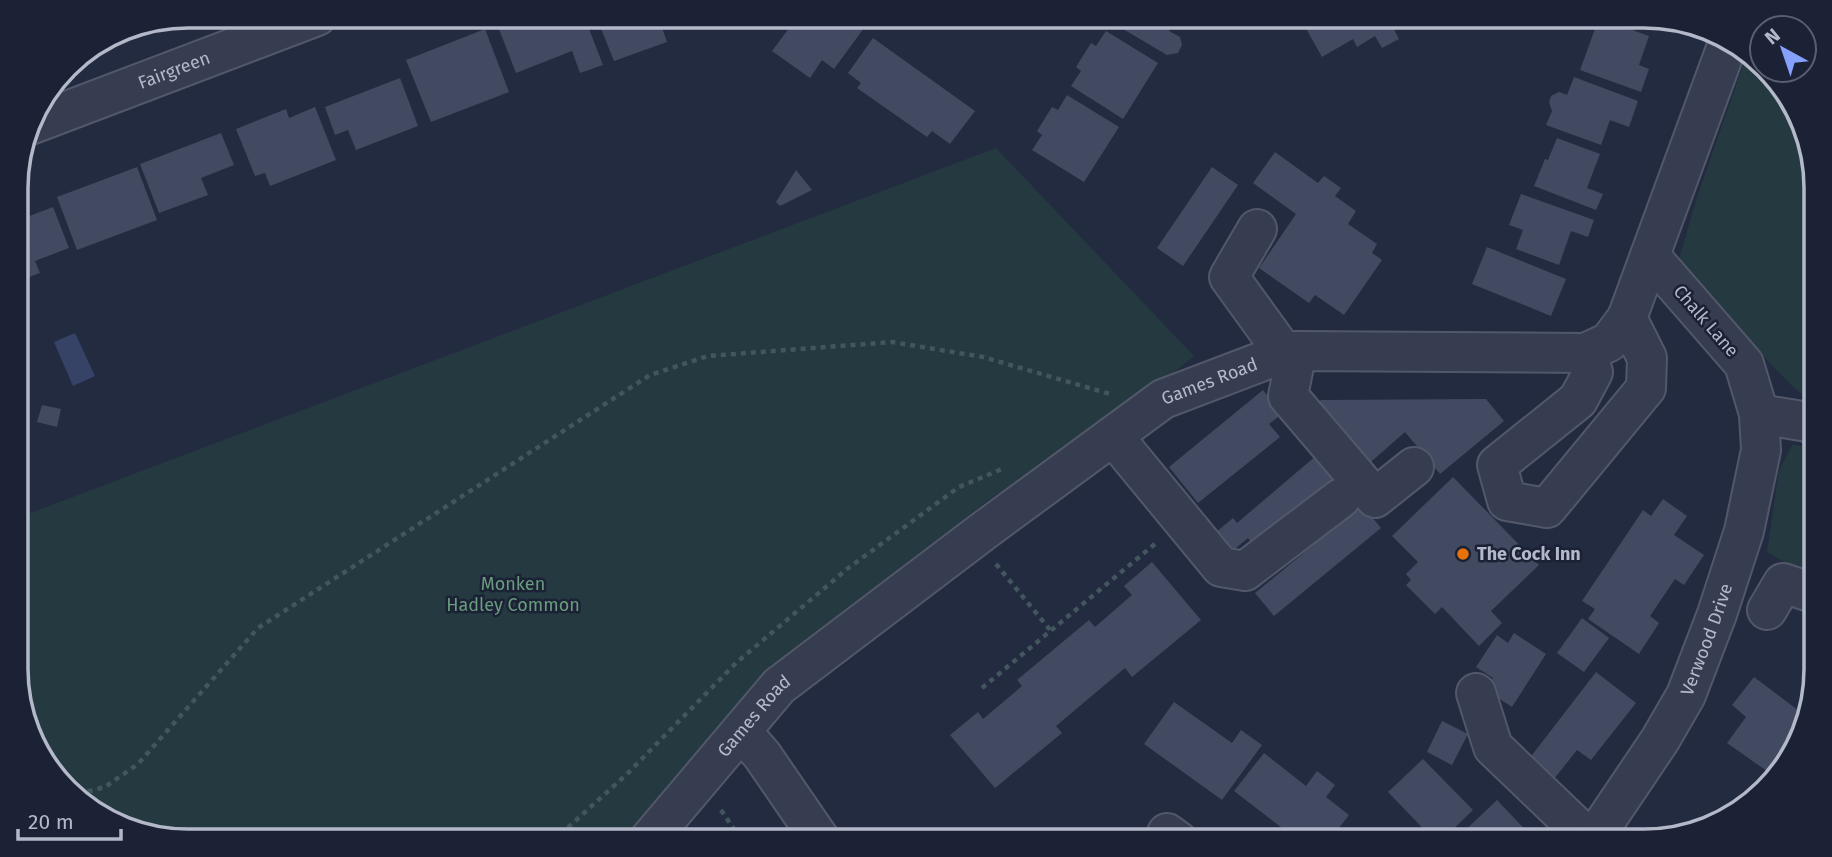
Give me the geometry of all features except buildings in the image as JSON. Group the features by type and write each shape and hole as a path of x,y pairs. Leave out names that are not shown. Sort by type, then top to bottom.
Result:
{"street":[{"name":"Fairgreen","path":"44,120 285,28"},
{"path":"1627,318 1647,358 1646,388 1547,508 1507,501 1497,464 1578,400 1593,372 1585,353 1609,342 1627,318 1725,50"},
{"path":"1257,229 1229,277 1290,352 1288,396 1376,498 1414,467"},
{"name":"Chalk Lane","path":"1650,256 1744,364 1759,414"},
{"name":"Games Road","path":"658,829 779,686 1163,399 1290,352 1585,353"},
{"path":"1759,414 1804,421"},
{"name":"Verwood Drive","path":"1599,829 1660,740 1686,695 1717,614 1744,531 1761,450 1759,414"},
{"path":"1113,436 1221,567 1245,571 1341,498"},
{"path":"1767,610 1783,583 1804,590"},
{"path":"1476,693 1493,747 1578,829"},
{"path":"741,731 762,755 813,829"}],"path":[{"path":"86,792 105,787 138,764 258,628 650,375 708,356 892,342 983,357 1106,393 1163,399"},
{"path":"982,688 1184,520"},
{"path":"974,538 1051,631"}],"green space":[{"path":"1744,63 1748,67 1748,84 1765,84 1783,108 1799,147 1803,167 1804,396 1677,266 1697,197"},
{"name":"Monken Hadley Common","path":"996,148 1194,356 1144,397 984,503 769,676 639,829 188,829 147,824 108,808 75,782 61,766 49,749 33,710 28,669 28,514"},
{"path":"1792,445 1804,446 1804,574 1767,552 1779,471"}],"water":[{"path":"75,333 95,376 73,386 54,342"}],"place":[{"name":"The Cock Inn","path":"1463,554"}]}
